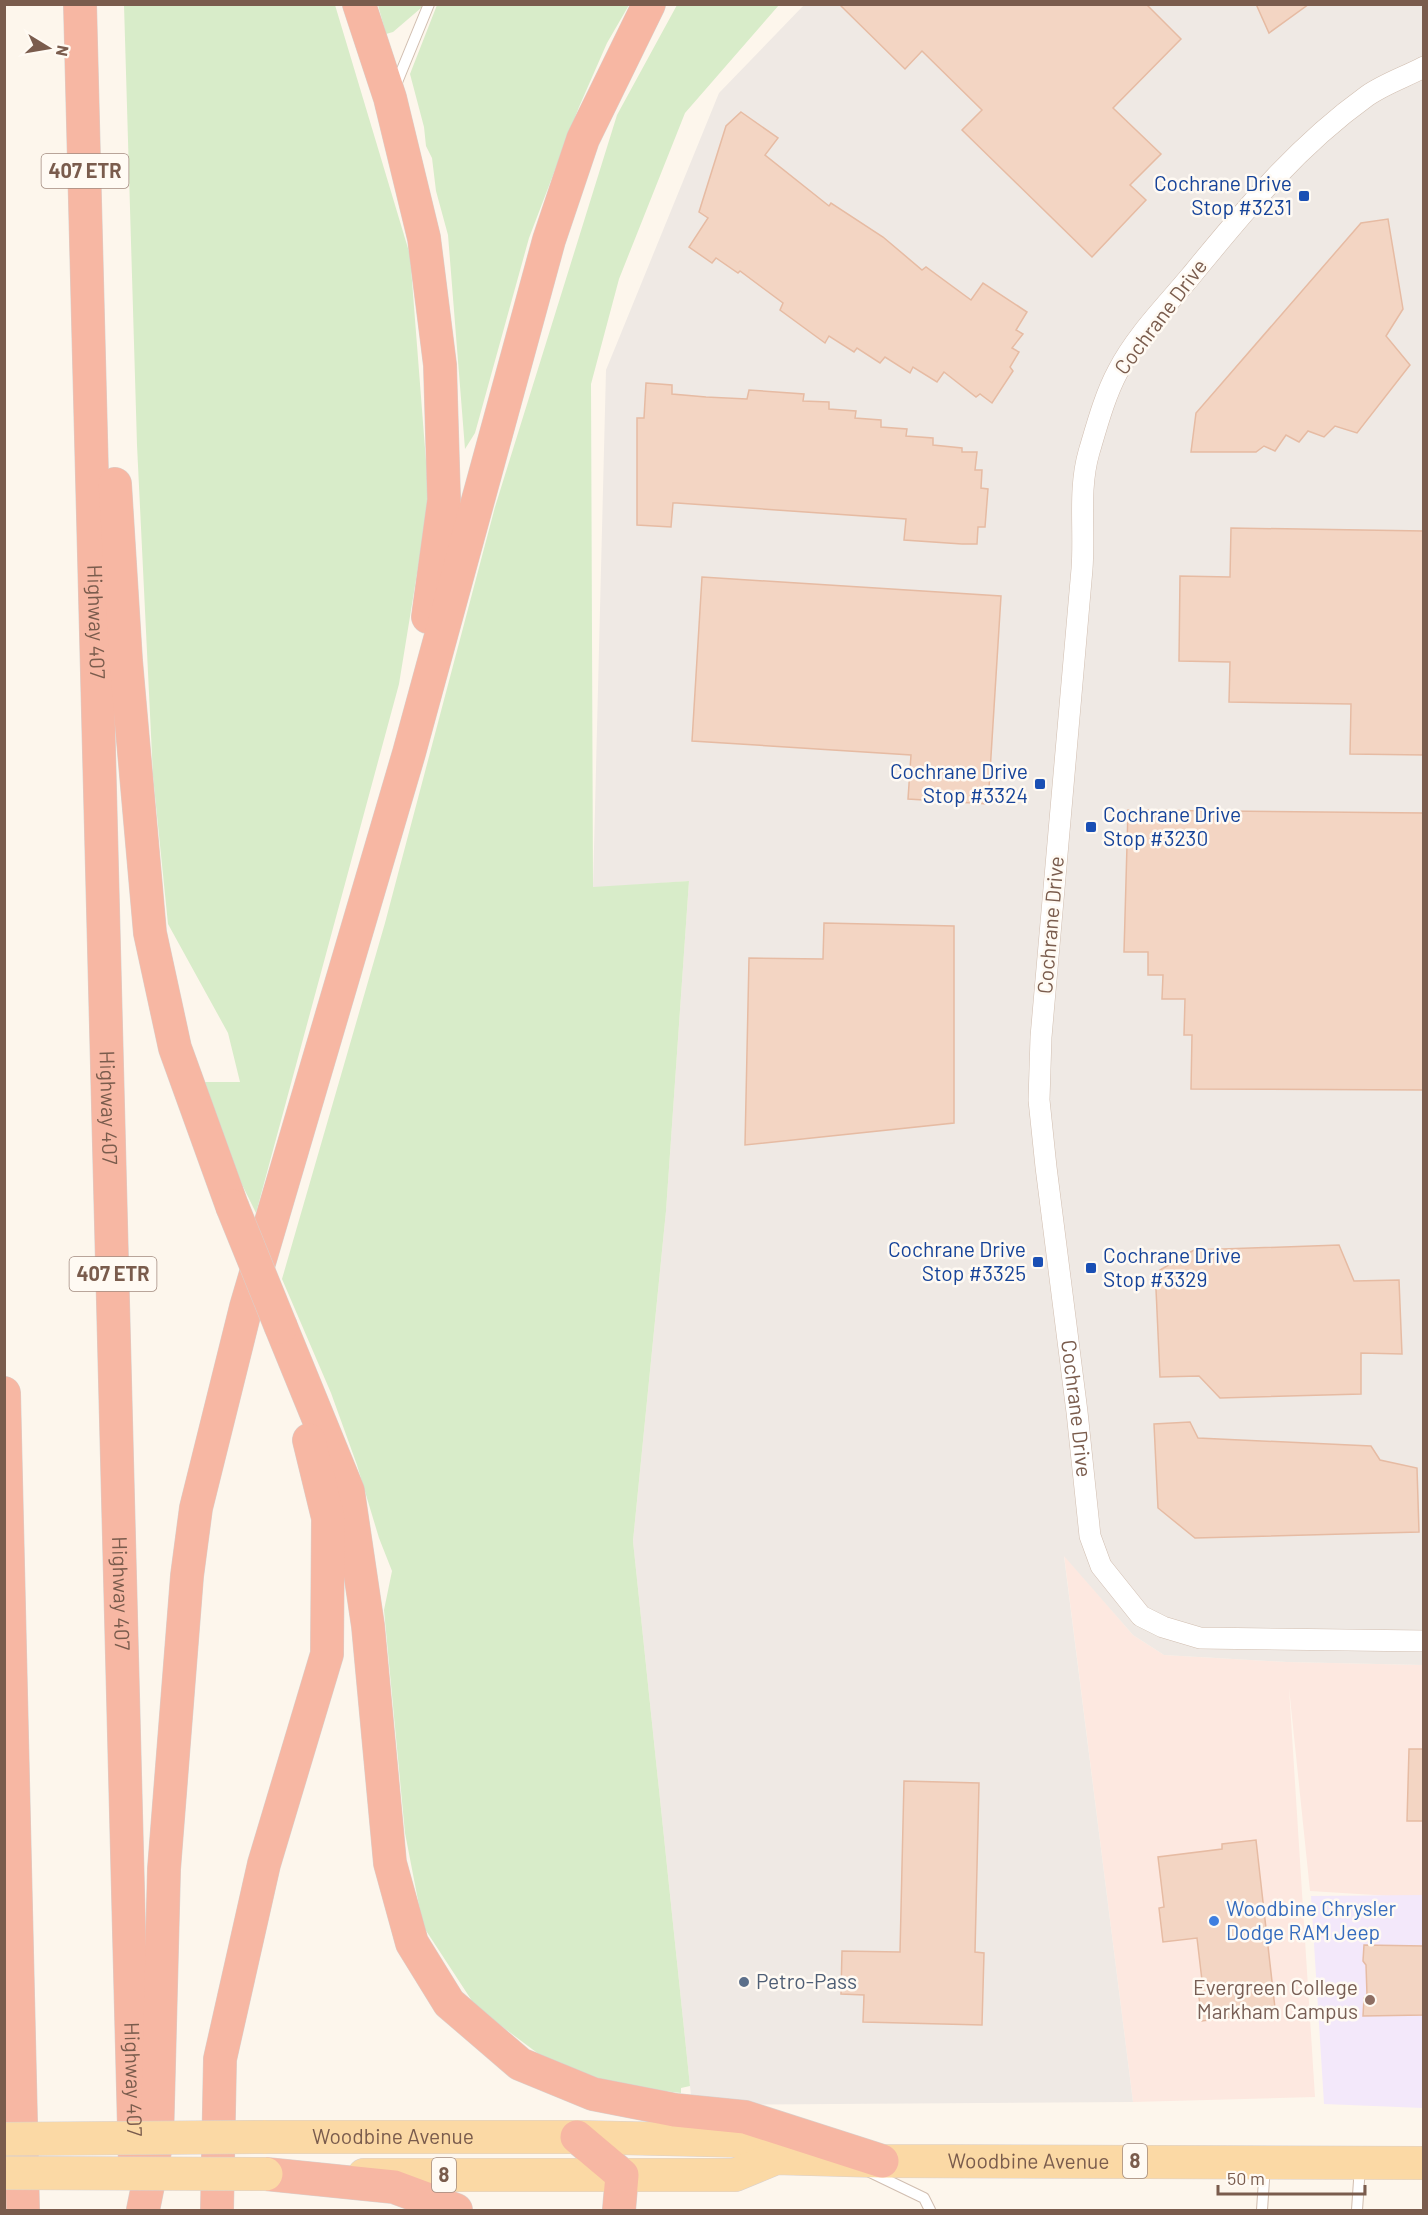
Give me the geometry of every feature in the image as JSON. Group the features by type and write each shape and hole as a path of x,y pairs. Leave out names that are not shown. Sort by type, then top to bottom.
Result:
{"highway":[{"name":"Highway 407","path":"80,4 136,2211"},
{"path":"358,4 390,98 424,238 440,365 444,500 409,753"},
{"path":"142,2211 157,2140 164,1869 186,1587 196,1508 246,1307 409,753 549,240 583,139 649,4"},
{"path":"90,337 112,444 126,661 150,933 174,1048 232,1206 348,1491 368,1626 390,1863 412,1943 449,2003 520,2064 593,2094 675,2110 745,2117 882,2162"},
{"path":"217,2211 220,2059 264,1864 327,1654 328,1518 281,1327"},
{"path":"4,1393 23,2211"},
{"path":"578,2137 622,2175 619,2211"},
{"path":"267,2174 394,2187 456,2211"}],"main road":[{"name":"Woodbine Avenue","path":"4,2139 578,2137 753,2141 776,2158"},
{"name":"Woodbine Avenue","path":"4,2173 735,2175 776,2158 882,2162 1424,2163"}],"street":[{"name":"Cochrane Drive","path":"1424,67 1370,94 1327,127 1289,161 1230,226 1161,310 1119,370 1106,400 1086,462 1082,512 1082,569 1041,1037 1040,1100 1090,1536 1101,1566 1141,1616 1163,1627 1200,1638 1424,1641"}],"lane":[{"path":"390,98 429,4"},
{"path":"846,2160 924,2198 930,2211"},
{"path":"1262,2211 1265,2162"},
{"path":"1357,2211 1360,2163"}],"shaded area":[{"path":"804,5 1423,5 1423,1665 1287,1662 1164,1655 1133,1635 1064,1556 1133,2102 692,2105 633,1541 666,1211 689,881 593,888 606,370 719,93"},
{"path":"1064,1555 1133,1635 1164,1655 1287,1662 1423,1665 1423,1898 1310,1891 1289,1688 1315,2097 1133,2102"},
{"name":"Evergreen College Markham Campus","path":"1423,1895 1423,2108 1324,2104 1311,1896"}],"green space":[{"path":"124,5 335,5 410,255 429,500 399,684 256,1213 228,1156 205,1082 240,1082 228,1033 168,924 153,776 137,445"},
{"path":"378,5 422,5 393,32 386,34"},
{"path":"437,5 629,5 607,43 579,107 529,238 475,433 465,449 448,235 436,191 432,158 426,146 424,127 410,74"},
{"path":"677,5 779,5 685,113 619,279 591,384 593,887 689,881 666,1211 633,1541 690,2086 681,2088 681,2093 621,2086 560,2070 476,2007 423,1926 405,1833 384,1610 392,1571 331,1393 282,1279 385,923 495,507 617,115"}],"building":[{"path":"839,4 1146,4 1181,39 1113,108 1161,154 1130,185 1146,200 1092,257 962,130 982,110 922,51 905,69"},
{"path":"1256,4 1309,4 1269,33"},
{"path":"741,112 778,138 765,155 829,206 831,203 883,237 922,270 926,267 971,300 983,283 1027,312 1016,330 1023,334 1012,348 1019,352 1010,367 1013,371 992,403 980,394 976,397 944,372 937,382 913,367 910,373 885,357 880,363 857,348 854,352 829,336 825,343 780,310 783,303 740,271 738,273 716,258 712,263 689,247 708,218 699,212 726,126"},
{"path":"1388,219 1403,309 1386,336 1410,365 1357,433 1335,426 1324,437 1308,431 1299,442 1286,435 1275,451 1264,446 1256,452 1191,452 1196,413 1361,223"},
{"path":"646,383 672,385 672,394 706,397 747,399 749,390 804,394 803,401 829,402 829,409 856,411 855,418 881,420 881,427 907,429 906,436 933,438 933,445 962,448 962,452 977,452 975,470 982,470 981,488 988,489 985,527 978,527 977,544 904,540 906,519 677,503 673,503 671,527 637,525 637,418 644,418"},
{"path":"1231,528 1424,531 1424,755 1350,754 1351,704 1229,702 1230,662 1179,661 1180,576 1230,577"},
{"path":"702,577 1001,596 988,804 908,799 911,755 692,741"},
{"path":"1128,810 1424,813 1424,1090 1191,1089 1192,1035 1184,1035 1185,999 1162,999 1163,975 1148,975 1148,952 1124,952"},
{"path":"824,923 954,926 954,1123 745,1145 749,958 823,959"},
{"path":"1339,1245 1354,1281 1399,1280 1402,1354 1361,1353 1361,1394 1220,1398 1199,1376 1160,1377 1156,1289 1160,1270 1194,1250"},
{"path":"1190,1422 1198,1438 1371,1446 1380,1460 1417,1468 1419,1532 1195,1538 1158,1508 1154,1424"},
{"path":"1409,1749 1424,1749 1424,1821 1407,1821"},
{"path":"904,1781 979,1783 975,1952 984,1953 982,2025 863,2022 864,1995 841,1994 842,1951 900,1952"},
{"name":"Woodbine Chrysler Dodge RAM Jeep","path":"1256,1840 1275,2008 1262,2010 1263,2013 1202,2021 1198,1989 1203,1989 1197,1938 1163,1942 1159,1908 1164,1907 1158,1857 1222,1849 1222,1844"},
{"path":"1364,1945 1424,1946 1424,2015 1363,2016 1364,1998 1367,1995 1366,1965 1363,1961"}],"place":[{"name":"Cochrane Drive Stop #3231","path":"1304,196"},
{"name":"Cochrane Drive Stop #3324","path":"1040,784"},
{"name":"Cochrane Drive Stop #3230","path":"1091,827"},
{"name":"Cochrane Drive Stop #3325","path":"1038,1262"},
{"name":"Cochrane Drive Stop #3329","path":"1091,1268"},
{"name":"Woodbine Chrysler Dodge RAM Jeep","path":"1214,1921"},
{"name":"Petro-Pass","path":"744,1982"},
{"name":"Evergreen College Markham Campus","path":"1370,2000"}]}
